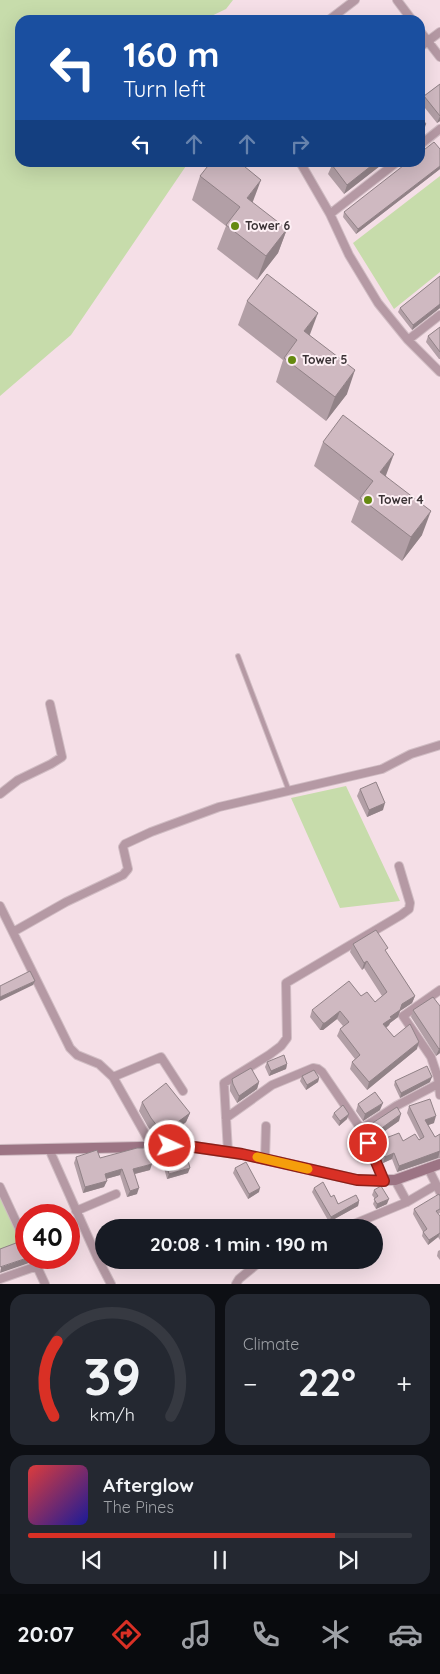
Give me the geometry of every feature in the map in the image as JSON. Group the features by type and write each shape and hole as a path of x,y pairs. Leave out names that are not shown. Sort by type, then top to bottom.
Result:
{"street":[{"path":"336,15 355,0"},
{"path":"397,0 408,15"},
{"path":"425,43 440,32"},
{"path":"425,37 440,57"},
{"path":"425,141 440,129"},
{"path":"303,167 330,214 349,255 378,303 408,340 440,372"},
{"path":"330,214 391,167"},
{"path":"408,340 440,315"},
{"path":"0,794 18,780 62,757 50,704"},
{"path":"13,932 66,902 123,875 128,869 123,847 125,844 151,832 219,807 382,769 411,754 440,745"},
{"path":"228,1152 224,1082 269,1055 281,1046 286,1038 286,982 401,916 409,909 410,903 398,866"},
{"path":"0,906 70,1048 77,1055 99,1064 113,1078 152,1146"},
{"path":"440,990 403,1016 431,1057 439,1080 440,1095"},
{"path":"113,1078 161,1057 183,1091"},
{"path":"226,1118 272,1086 313,1068 318,1069 322,1072 360,1128 384,1181"},
{"path":"360,1128 439,1080"},
{"path":"265,1159 266,1126"},
{"path":"0,1150 187,1146 265,1159 357,1180 384,1181 395,1180 440,1164"},
{"path":"49,1149 73,1204"},
{"path":"428,1168 440,1192"},
{"path":"395,1180 407,1202"},
{"path":"366,1219 407,1202 436,1185"},
{"path":"0,1187 15,1219"},
{"path":"80,1209 116,1194"},
{"path":"80,1220 111,1284"},
{"path":"0,1279 28,1269"},
{"path":"38,1269 46,1284"},
{"path":"236,1284 251,1269"}],"lane":[{"path":"238,656 289,791"}],"green space":[{"path":"0,0 233,0 226,9 213,15 15,15 15,167 185,167 71,335 0,396"},
{"path":"440,176 440,272 394,309 353,243"},
{"path":"346,786 400,901 340,908 291,798"},
{"path":"0,1195 15,1228 15,1247 0,1252"}],"building":[{"path":"440,84 440,116 425,97"},
{"path":"434,142 440,149 440,166 358,229 344,212 402,167 425,167 425,149"},
{"path":"207,167 245,167 261,180 247,198 287,229 266,256 226,225 240,207 200,176"},
{"path":"334,167 370,167 347,185"},
{"path":"267,274 318,313 304,331 355,370 335,397 284,358 297,340 247,301"},
{"path":"440,276 440,304 413,325 400,308"},
{"path":"440,327 440,352 428,336"},
{"path":"343,415 394,454 380,472 431,511 411,537 360,498 373,481 323,442"},
{"path":"376,782 385,803 369,810 360,789"},
{"path":"376,930 388,948 385,950 415,996 402,1004 400,1010 383,1024 394,1037 410,1024 419,1042 369,1082 352,1062 360,1055 340,1029 349,1022 340,1011 323,1023 312,1010 349,981 361,996 367,992 375,1002 387,992 367,961 364,963 353,944"},
{"path":"30,971 35,981 0,997 0,986"},
{"path":"433,997 440,1006 439,1049 413,1010"},
{"path":"284,1055 287,1064 271,1071 267,1062"},
{"path":"427,1066 432,1077 401,1093 395,1081"},
{"path":"251,1068 259,1082 239,1096 232,1079"},
{"path":"314,1070 319,1078 307,1085 302,1076"},
{"path":"166,1083 190,1113 167,1130 161,1131 142,1102"},
{"path":"375,1092 383,1103 365,1114 358,1104"},
{"path":"430,1099 436,1116 425,1120 435,1137 440,1134 440,1151 399,1166 394,1153 385,1157 378,1141 399,1133 403,1141 415,1134 419,1140 424,1137 409,1106"},
{"path":"343,1105 349,1114 340,1121 334,1113"},
{"path":"397,1107 401,1114 375,1133 371,1124"},
{"path":"137,1148 147,1148 152,1164 133,1169 139,1188 130,1191 122,1169 105,1174 107,1181 85,1187 76,1157 97,1150 100,1158"},
{"path":"187,1157 190,1168 169,1174 166,1163"},
{"path":"246,1162 260,1188 249,1194 235,1168"},
{"path":"323,1182 331,1197 334,1195 338,1204 356,1195 359,1201 331,1217 314,1188"},
{"path":"381,1186 389,1199 377,1204 374,1199 378,1196 374,1190"},
{"path":"439,1194 440,1209 436,1211 440,1216 440,1233 429,1240 423,1232 427,1229 414,1209"},
{"path":"15,1243 15,1262 0,1267 0,1249"}],"slow traffic":[{"path":"257,1157 308,1169"}],"place":[{"name":"Tower 6","path":"235,226"},
{"name":"Tower 5","path":"292,360"},
{"name":"Tower 4","path":"368,500"}],"route":[{"path":"170,1146 187,1146 242,1154 357,1180 384,1181 368,1143"}]}
